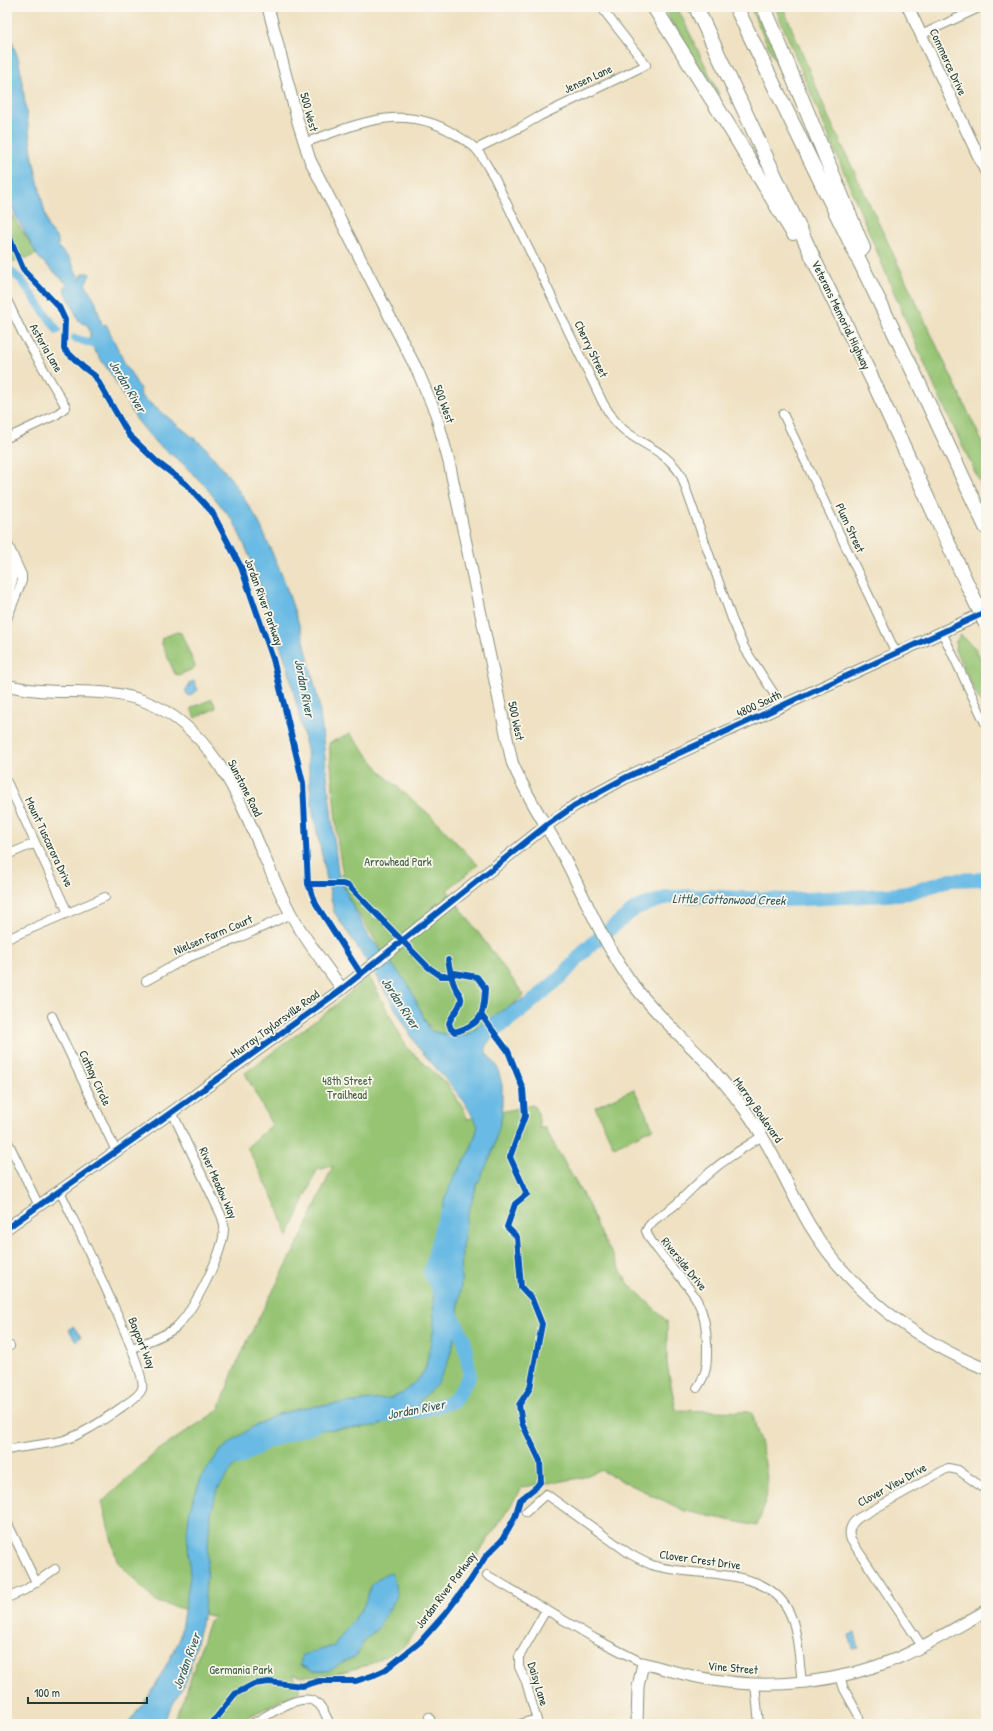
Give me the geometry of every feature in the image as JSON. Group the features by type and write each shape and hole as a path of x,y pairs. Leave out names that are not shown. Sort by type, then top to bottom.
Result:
{"highway":[{"path":"654,7 735,136 790,230 816,264"},
{"name":"Veterans Memorial Highway","path":"696,7 986,624"},
{"path":"736,7 914,373 986,527"},
{"path":"764,7 914,373"}],"street":[{"name":"500 West","path":"268,7 304,143 318,178 415,366 436,414 449,462 512,762 527,794 547,825"},
{"name":"Jensen Lane","path":"476,149 540,116 646,65 601,7"},
{"name":"Commerce Drive","path":"908,7 986,172"},
{"path":"921,35 981,7"},
{"name":"Cherry Street","path":"304,143 365,122 385,118 410,118 444,128 476,149 494,177 600,396 612,417 624,430 660,452 670,461 681,475 732,619 745,649 782,706"},
{"name":"Astoria Lane","path":"7,300 23,334 66,407 56,415 7,438"},
{"name":"Plum Street","path":"783,414 896,653"},
{"path":"7,542 22,575 22,581 7,619"},
{"path":"7,560 14,577 7,598"},
{"name":"4800 South","path":"547,825 574,806 627,777 986,612"},
{"path":"942,632 986,725"},
{"name":"Sunstone Road","path":"7,685 48,692 85,690 116,693 144,701 157,707 191,730 221,766 233,788 291,914 342,988"},
{"name":"Mount Tuscarora Drive","path":"7,782 68,913"},
{"name":"Murray Boulevard","path":"547,825 607,942 624,971 637,989 707,1063 746,1112 762,1136 810,1225 832,1256 849,1277 884,1310 918,1335 955,1356 986,1369"},
{"name":"Murray Taylorsville Road","path":"7,1228 172,1112 342,988 386,955 547,825"},
{"path":"7,855 35,843"},
{"path":"7,939 106,897"},
{"name":"Nielsen Farm Court","path":"146,981 187,958 240,938 291,914"},
{"name":"Cathay Circle","path":"52,1016 116,1150"},
{"name":"River Meadow Way","path":"133,1348 173,1330 179,1324 195,1301 208,1275 223,1237 224,1228 221,1215 172,1112"},
{"name":"Riverside Drive","path":"698,1388 704,1379 708,1367 707,1327 703,1310 698,1298 653,1244 646,1231 648,1226 675,1205 714,1168 762,1136"},
{"path":"7,1140 39,1206"},
{"name":"Bayport Way","path":"7,1450 75,1436 108,1416 138,1395 142,1390 143,1378 133,1348 60,1191"},
{"name":"Clover View Drive","path":"922,1646 851,1540 850,1529 855,1520 948,1468 958,1470 986,1490"},
{"name":"Clover Crest Drive","path":"526,1512 546,1494 630,1554 644,1562 660,1567 743,1578 755,1581 770,1589 783,1600 792,1617 802,1682"},
{"path":"7,1522 36,1582"},
{"path":"7,1598 25,1590 55,1569"},
{"name":"Vine Street","path":"487,1575 605,1645 643,1663 700,1678 755,1684 802,1682 840,1676 882,1664 922,1646 986,1611"},
{"name":"Daisy Lane","path":"537,1721 526,1682 519,1666 519,1657 546,1610"},
{"path":"637,1724 637,1692 643,1663"},
{"path":"840,1676 845,1692 858,1714 861,1724"},
{"path":"755,1684 759,1724"},
{"path":"252,1724 301,1698 309,1699 317,1703 323,1710 330,1724"},
{"path":"520,1724 537,1721"}],"green space":[{"path":"662,7 677,7 719,94 717,95"},
{"path":"750,7 758,7 804,112 800,114"},
{"path":"775,7 783,7 828,116 986,450 986,495 935,388 903,314"},
{"path":"7,207 38,254 14,262 7,259"},
{"path":"177,632 181,633 195,666 193,669 179,675 175,674 161,642 162,638"},
{"path":"961,635 976,649 986,671 986,714 955,650 956,641"},
{"path":"212,699 216,708 195,718 191,708"},
{"name":"Arrowhead Park","path":"350,734 385,776 430,815 478,865 447,890 524,995 481,1031 458,1038 433,1032 346,894 338,845 329,743"},
{"path":"369,976 407,1048 446,1083 464,1109 467,1119 533,1105 538,1113 540,1128 545,1128 589,1206 597,1227 628,1283 667,1321 667,1364 676,1410 752,1412 766,1469 767,1492 765,1503 757,1526 685,1511 600,1470 581,1478 523,1487 481,1550 444,1599 403,1647 368,1665 332,1675 299,1676 293,1674 300,1691 234,1724 172,1724 186,1693 209,1621 215,1617 156,1602 117,1561 102,1502 157,1451 219,1410 233,1372 257,1321 302,1236 333,1166 317,1170 288,1237 276,1203 247,1147 272,1125 245,1073 331,1009"},
{"path":"634,1089 653,1128 614,1147 595,1107"}],"water":[{"path":"7,28 19,61 33,159 48,227 58,240 58,247 70,259 80,280 83,273 89,273 90,275 85,284 95,300 102,325 106,324 123,360 140,389 141,396 205,447 231,479 258,520 283,578 303,636 319,704 338,873 349,899 368,935 408,984 430,1031 453,1036 468,1034 501,1011 524,999 513,1015 486,1045 486,1053 497,1066 502,1085 502,1116 491,1156 477,1185 467,1217 462,1248 461,1284 456,1333 448,1362 437,1384 412,1409 377,1426 292,1432 255,1448 233,1468 217,1490 210,1518 204,1612 186,1681 162,1724 128,1724 153,1690 179,1641 190,1576 187,1531 190,1508 202,1476 220,1451 249,1429 278,1414 307,1407 391,1398 403,1393 419,1378 425,1370 434,1327 433,1290 444,1200 454,1177 470,1152 478,1126 464,1101 417,1046 376,975 334,912 312,808 307,749 288,668 253,564 234,522 205,486 180,461 156,443 137,420 113,377 93,348 90,339 90,331 87,325 79,321 64,288 67,284 39,258 15,215 7,192"},
{"path":"194,681 198,690 189,696 186,693 186,689 189,686 189,683"},
{"path":"73,1326 81,1337 76,1341 69,1330"},
{"path":"391,1573 394,1578 397,1596 378,1628 364,1641 357,1655 328,1671 313,1671 300,1665 302,1655 334,1646 363,1607 372,1585 380,1577"},
{"path":"855,1633 859,1648 853,1649 849,1635"}],"waterway":[{"path":"7,268 21,280 57,330"},
{"path":"75,338 101,347"},
{"name":"Little Cottonwood Creek","path":"493,1032 526,1007 564,974 588,947 636,908 669,897 702,896 786,900 887,895 908,893 951,880 982,879 986,881"},
{"name":"Jordan River","path":"384,1416 423,1410 454,1401 470,1375 464,1339 430,1273 442,1225 447,1214"},
{"name":"Jordan River","path":"238,1459 268,1441 316,1425"}],"cycle path":[{"name":"Jordan River Parkway","path":"7,231 24,271 59,307 65,320 64,349 95,376 129,435 157,462 186,484 212,512 241,567 273,659 303,783 308,884 316,904 361,974"},
{"path":"7,1228 172,1112 342,989 547,825 574,806 627,777 986,612"},
{"path":"308,884 343,884 349,886 428,967 441,976 451,976 455,973 477,977 485,988 482,1012 480,1017 471,1026 455,1032 451,1029 449,1023 459,1007 461,996 452,981 452,977 451,974 448,960"},
{"name":"Jordan River Parkway","path":"211,1724 235,1694 254,1684 269,1682 302,1686 319,1681 356,1681 385,1670 420,1642 445,1614 470,1581 486,1556 502,1540 515,1517 520,1500 541,1481 540,1461 522,1423 519,1405 530,1388 542,1324 532,1299 521,1287 517,1237 507,1227 515,1204 527,1194 510,1157 525,1116 523,1089 508,1051 482,1016"}],"park label":[{"name":"48th Street Trailhead","path":"347,1088"},
{"name":"Germania Park","path":"241,1670"}]}
